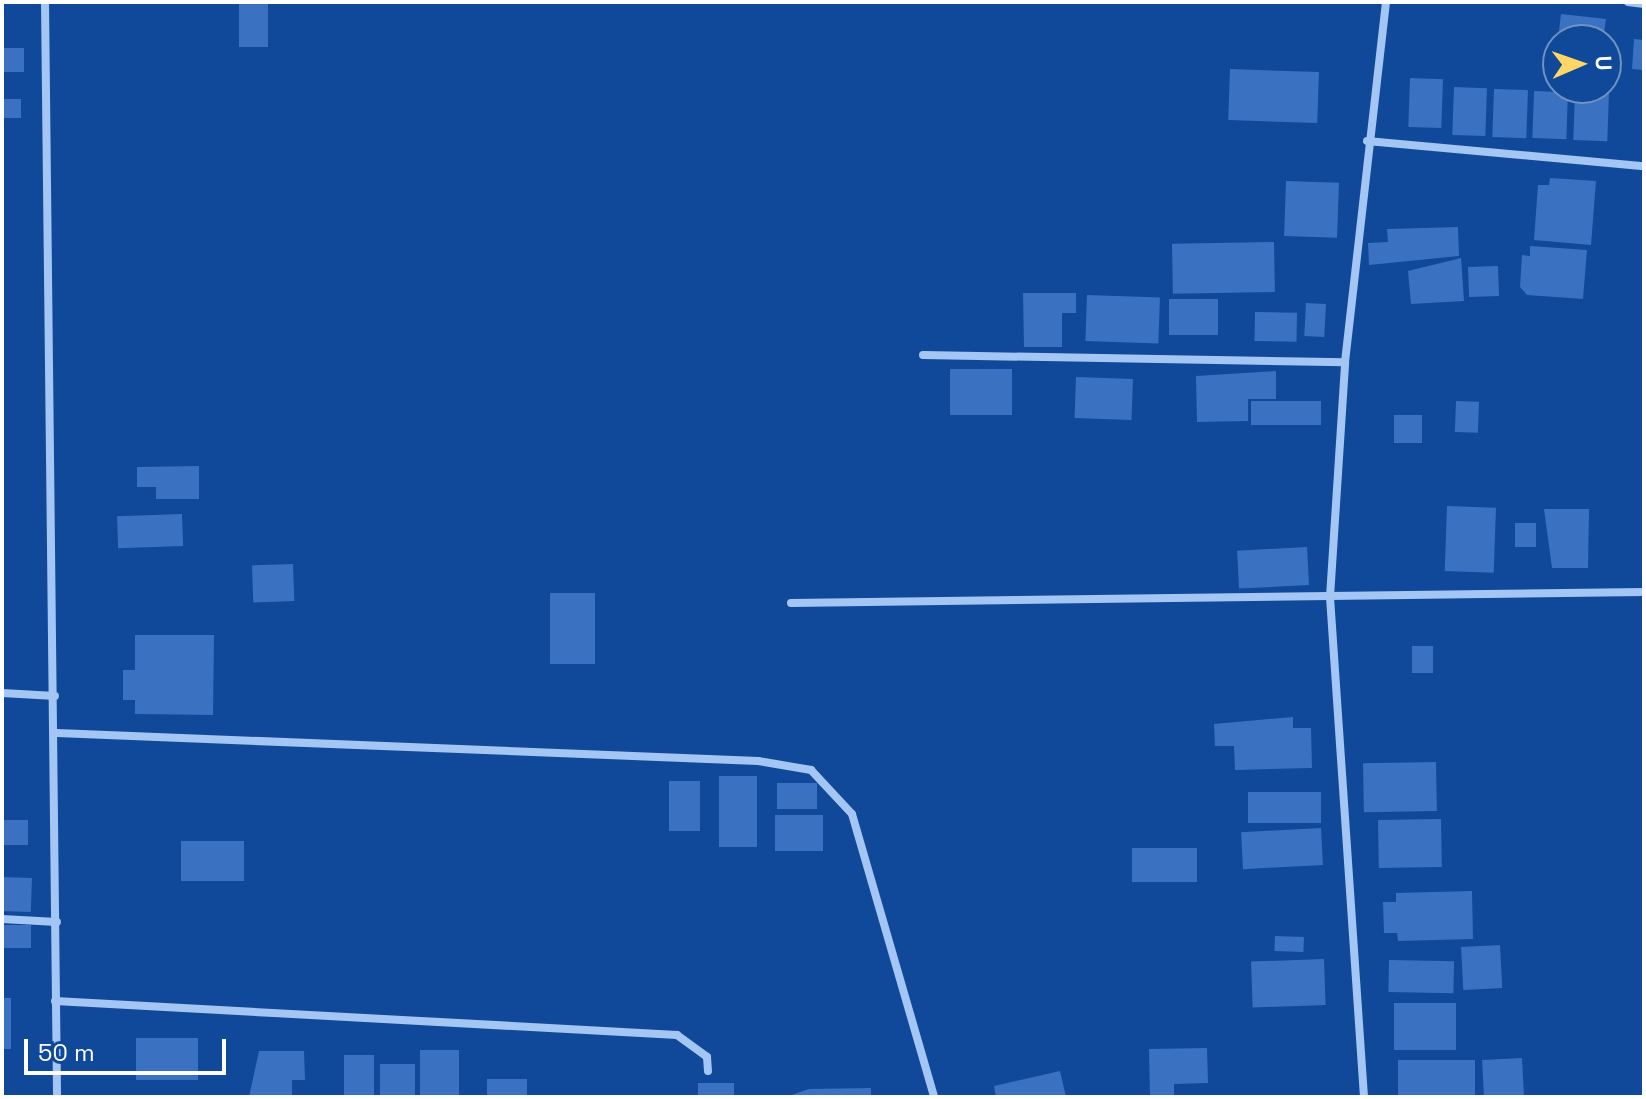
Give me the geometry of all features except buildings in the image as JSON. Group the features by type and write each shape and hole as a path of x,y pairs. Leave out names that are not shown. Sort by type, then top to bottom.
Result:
{"street":[{"path":"45,2 57,733 57,1097"},
{"path":"1364,1097 1330,597 1345,362 1367,141 1386,2"},
{"path":"1628,2 1644,4"},
{"path":"1367,141 1644,166"},
{"path":"923,355 1345,362"},
{"path":"791,603 1644,592"},
{"path":"2,693 55,696"},
{"path":"57,733 758,761 811,770 852,814 934,1097"},
{"path":"2,919 57,922"},
{"path":"55,1001 677,1035 707,1057 708,1071"}]}
